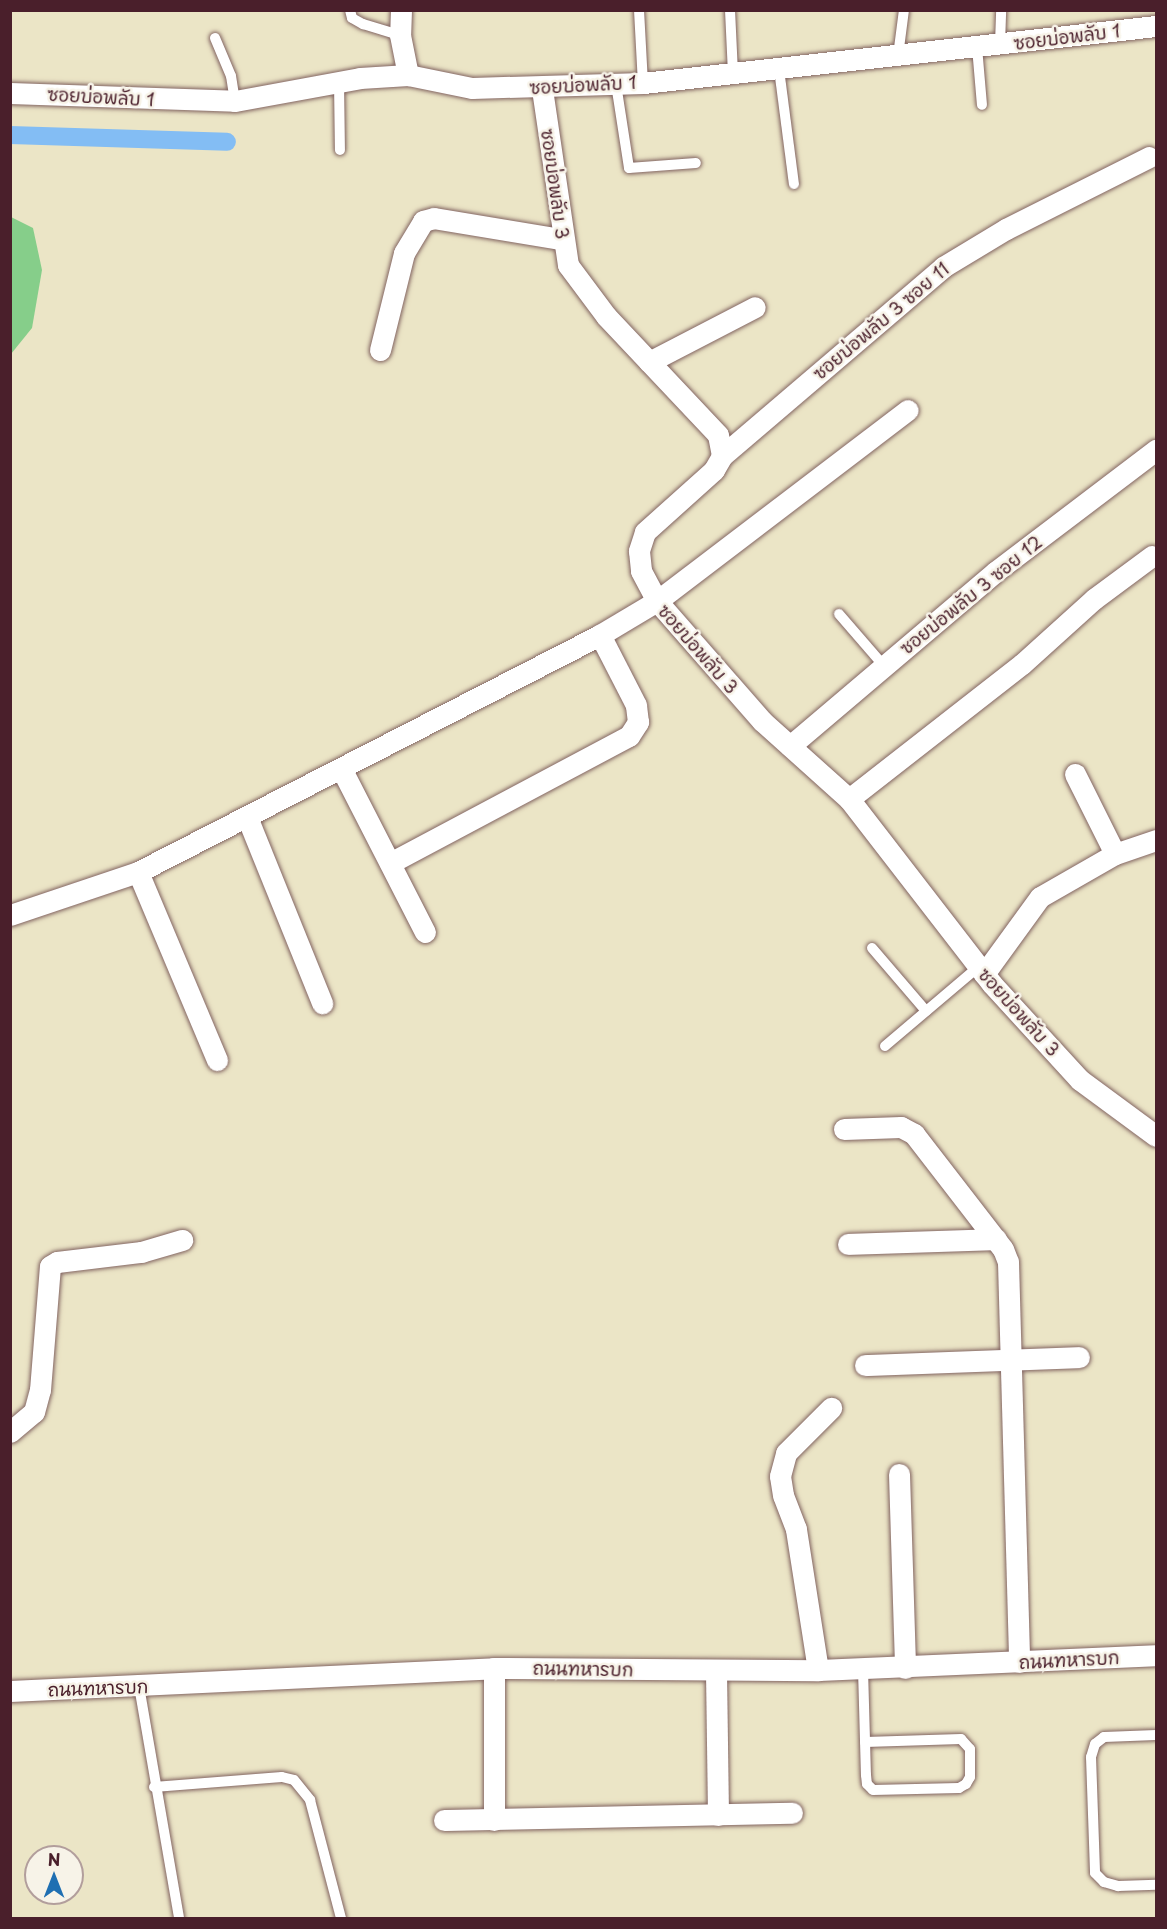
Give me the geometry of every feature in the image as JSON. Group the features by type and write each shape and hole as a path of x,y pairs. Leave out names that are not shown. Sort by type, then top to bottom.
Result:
{"street":[{"path":"401,10 400,35 408,75"},
{"name":"ซอยบ่อพลับ 1","path":"10,93 235,101 339,82 408,75 472,88 542,88 643,83 1156,26"},
{"name":"ซอยบ่อพลับ 3","path":"542,88 561,239 568,265 606,316 718,435 722,456 714,470 645,532 639,551 641,571 657,601 704,659 790,746 849,799 981,970 1080,1080 1156,1136"},
{"name":"ซอยบ่อพลับ 3 ซอย 11","path":"722,456 943,267 1005,229 1149,157"},
{"path":"380,350 404,253 423,221 434,218 561,239"},
{"path":"649,362 755,307"},
{"path":"10,915 138,872 342,770 600,635 657,601 908,410"},
{"name":"ซอยบ่อพลับ 3 ซอย 12","path":"790,746 995,572 1156,450"},
{"path":"849,799 1022,664 1094,599 1152,556"},
{"path":"390,863 629,736 638,722 636,705 600,635"},
{"path":"342,770 425,932"},
{"path":"1075,774 1115,854"},
{"path":"247,817 322,1003"},
{"path":"981,970 1040,897 1115,854 1156,840"},
{"path":"138,872 217,1060"},
{"path":"844,1129 902,1127 914,1134 996,1239 1008,1262 1019,1662"},
{"path":"848,1244 996,1239"},
{"path":"10,1432 34,1412 38,1397 50,1266 57,1262 141,1252 182,1240"},
{"path":"865,1365 1079,1357"},
{"path":"818,1671 796,1529 783,1495 780,1476 786,1453 831,1408"},
{"path":"899,1474 905,1668"},
{"name":"ถนนทหารบก","path":"10,1691 494,1668 818,1671 1156,1655"},
{"path":"494,1668 494,1820"},
{"path":"716,1671 718,1815"},
{"path":"444,1821 792,1813"}],"lane":[{"path":"350,10 352,18 363,24 400,35"},
{"path":"639,10 643,83"},
{"path":"730,10 733,74"},
{"path":"898,56 904,10"},
{"path":"1000,10 1000,44"},
{"path":"214,38 231,76 235,101"},
{"path":"977,47 981,105"},
{"path":"779,69 794,184"},
{"path":"339,82 340,150"},
{"path":"616,84 629,168 696,163"},
{"path":"839,614 884,666"},
{"path":"872,948 926,1011"},
{"path":"885,1046 926,1011 981,970"},
{"path":"863,1669 865,1742 867,1784 873,1790 959,1788 970,1777 970,1749 961,1739 865,1742"},
{"path":"139,1686 154,1787 179,1918"},
{"path":"1156,1735 1104,1737 1095,1744 1091,1757 1095,1873 1104,1882 1118,1886 1156,1885"},
{"path":"154,1787 282,1777 294,1780 310,1800 341,1918"}],"green space":[{"path":"11,217 33,228 42,270 32,328 11,354"}],"waterway":[{"path":"10,135 227,142"}]}
